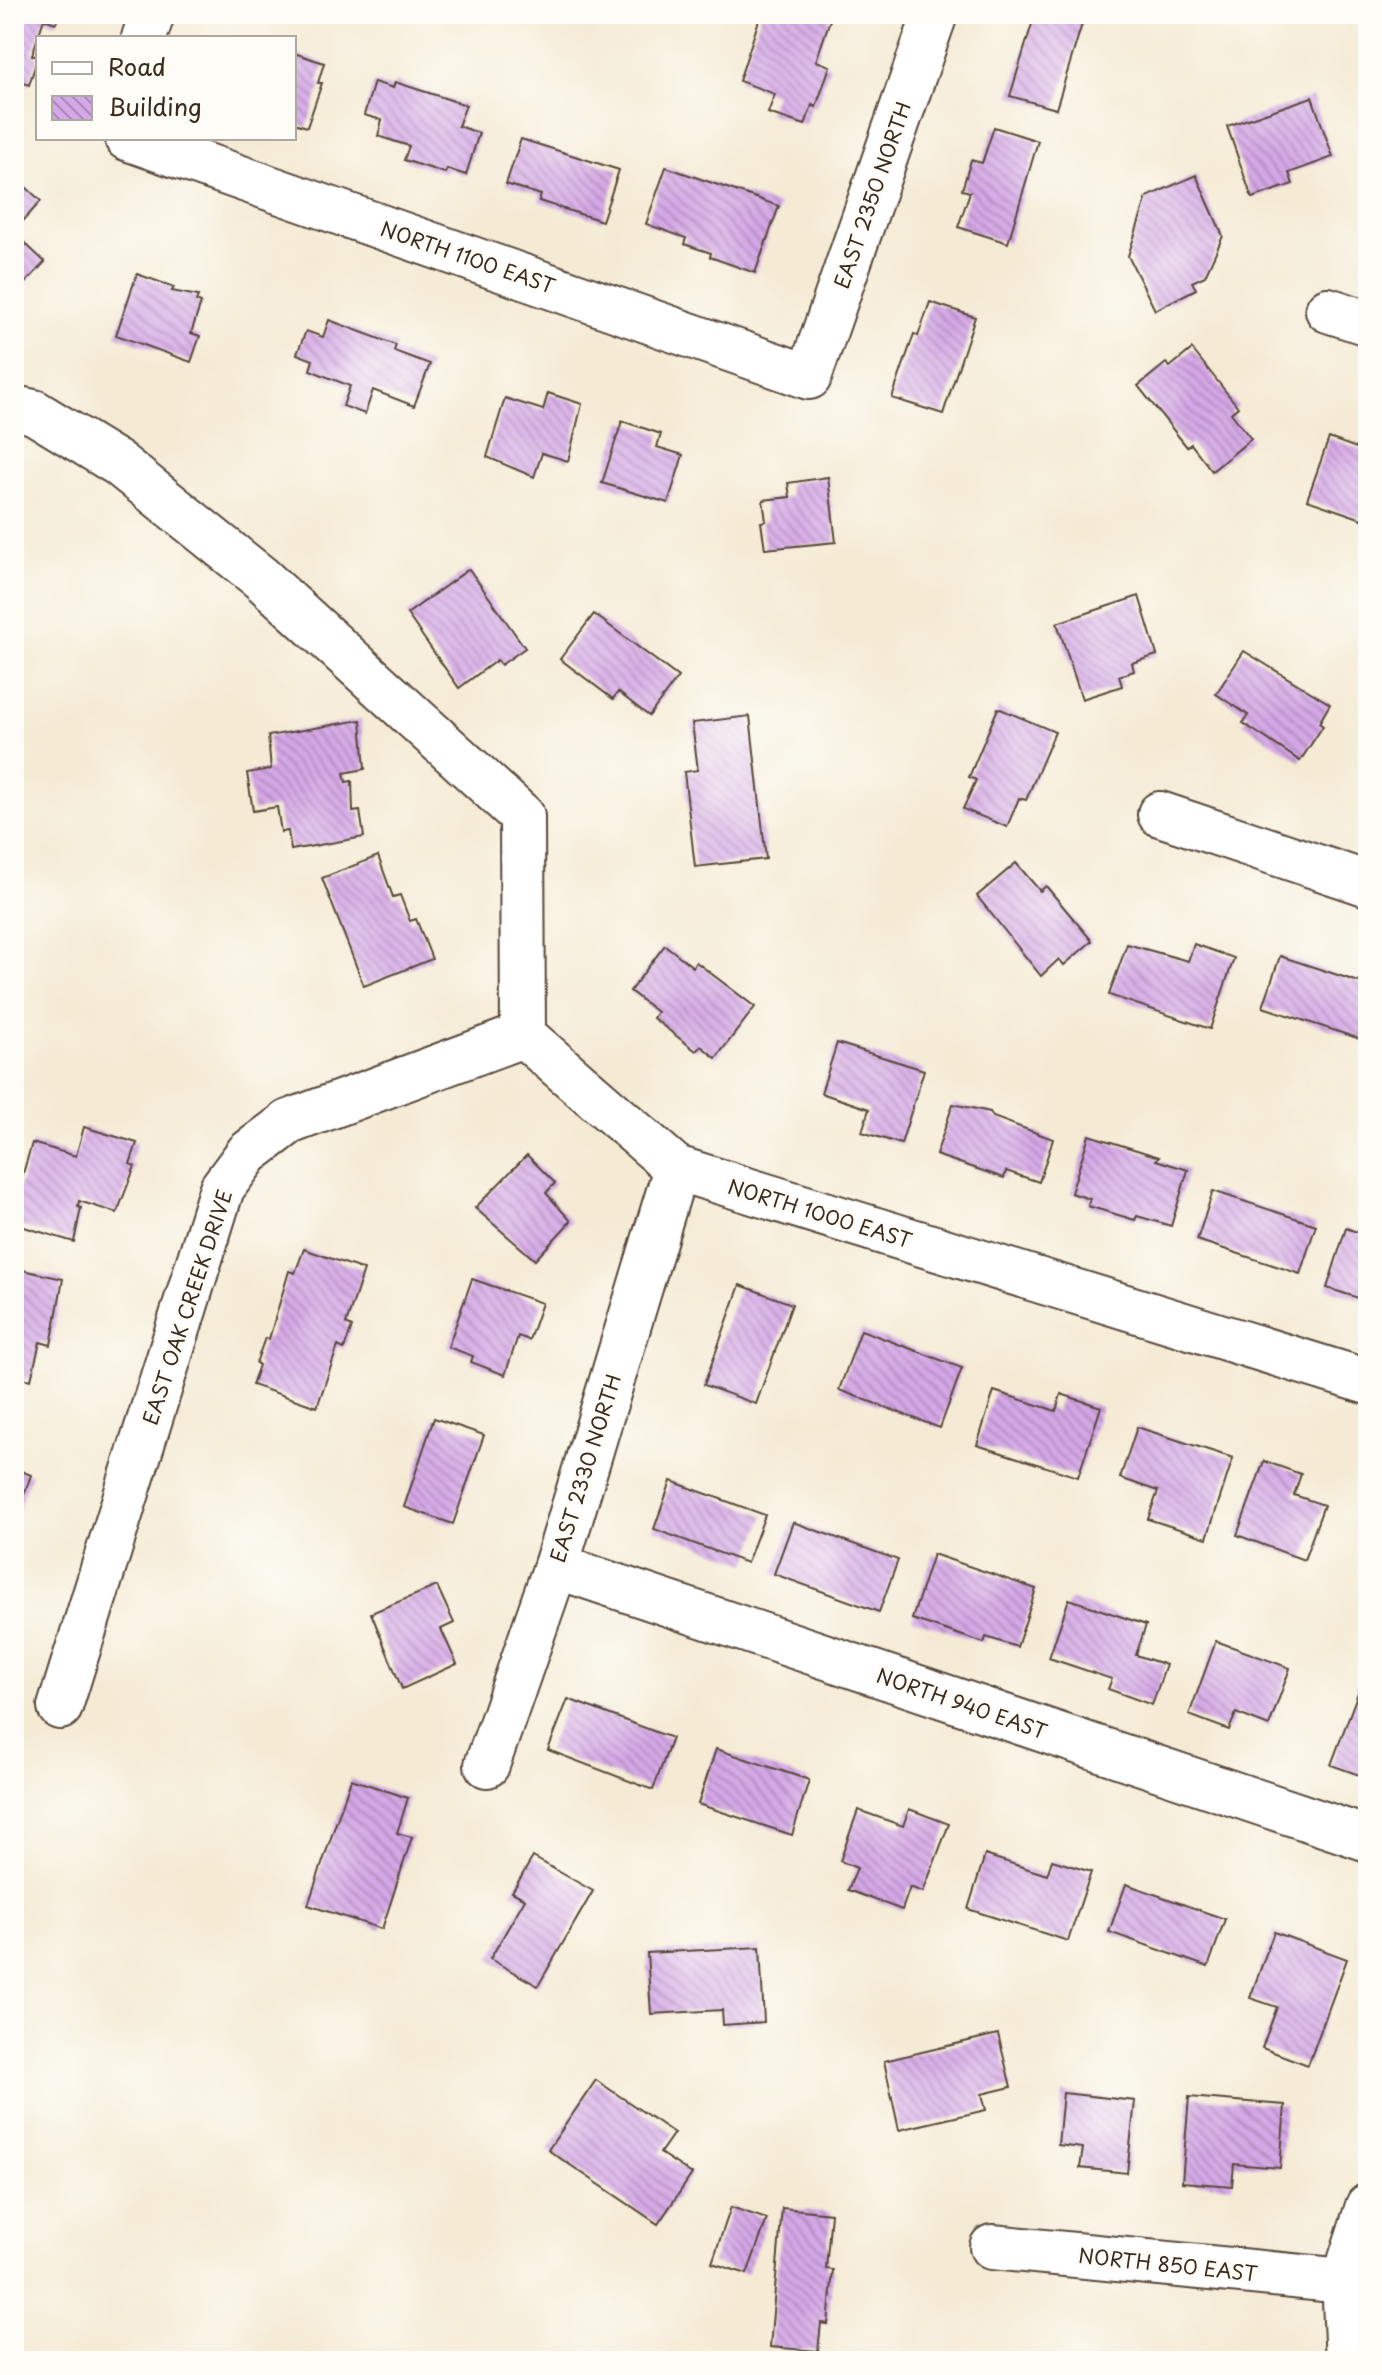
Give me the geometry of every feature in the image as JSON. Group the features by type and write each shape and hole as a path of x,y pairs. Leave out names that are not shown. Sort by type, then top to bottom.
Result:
{"street":[{"path":"145,36 152,14"},
{"name":"EAST 2350 NORTH","path":"809,377 935,14"},
{"name":"NORTH 1100 EAST","path":"133,140 809,377"},
{"path":"14,408 34,412 119,464 261,578 522,816 523,1035"},
{"path":"1160,814 1368,884"},
{"name":"NORTH 1000 EAST","path":"523,1035 676,1168 1368,1382"},
{"name":"EAST OAK CREEK DRIVE","path":"60,1707 222,1188 248,1153 289,1122 523,1035"},
{"name":"EAST 2330 NORTH","path":"487,1765 556,1566 676,1168"},
{"name":"NORTH 940 EAST","path":"556,1566 1368,1839"},
{"path":"1348,2361 1344,2281 1368,2206"},
{"name":"NORTH 850 EAST","path":"992,2247 1344,2281"}],"building":[{"path":"14,14 59,14 56,23 44,19 36,36 32,55 36,56 36,63 29,85 14,80"},
{"path":"761,14 832,14 816,61 830,66 816,107 812,105 805,125 768,113 775,94 739,81"},
{"path":"1035,14 1085,14 1056,109 1010,96"},
{"path":"296,54 324,63 318,83 322,83 307,127 296,124"},
{"path":"374,82 393,88 395,82 466,105 458,126 479,133 466,175 447,169 445,173 404,160 409,146 378,136 382,120 364,115"},
{"path":"1312,97 1333,157 1289,173 1293,184 1252,198 1227,126"},
{"path":"994,127 1038,141 1008,243 958,227 970,192 962,190 971,160 982,163"},
{"path":"521,139 619,170 602,221 539,201 541,195 506,184"},
{"path":"666,167 779,206 755,273 710,257 711,253 684,244 686,238 646,224"},
{"path":"1196,175 1223,236 1205,276 1192,282 1196,289 1155,310 1128,256 1147,197"},
{"path":"14,176 41,201 23,221 14,212"},
{"path":"14,233 45,262 14,295"},
{"path":"137,274 174,287 172,291 198,296 196,301 201,303 191,333 200,336 191,362 116,335"},
{"path":"930,302 975,317 943,414 892,398 914,334 918,336"},
{"path":"329,320 396,345 394,351 430,364 414,406 373,390 365,414 343,406 350,386 310,370 313,360 297,354 306,331 323,337"},
{"path":"1192,349 1238,407 1231,413 1251,439 1212,471 1191,444 1187,447 1138,386 1166,363 1170,367"},
{"path":"548,393 582,404 568,461 542,453 534,477 487,457 505,398 543,410"},
{"path":"622,421 661,434 657,447 683,455 668,503 602,483"},
{"path":"1368,433 1368,521 1307,500 1329,438 1362,450"},
{"path":"828,477 836,542 765,549 761,522 766,521 763,500 790,497 788,483"},
{"path":"469,569 525,648 501,665 497,660 459,688 407,614"},
{"path":"1139,596 1157,655 1132,663 1134,671 1119,676 1122,686 1082,699 1057,623"},
{"path":"594,614 678,677 649,716 618,692 613,699 560,659"},
{"path":"1244,651 1330,704 1319,723 1323,726 1300,761 1243,723 1248,715 1216,694"},
{"path":"998,708 1055,732 1026,800 1019,798 1007,827 963,809 976,780 969,777"},
{"path":"750,716 766,859 695,867 684,772 698,770 692,723"},
{"path":"361,720 365,769 344,773 346,782 352,781 353,812 360,811 364,837 291,850 288,831 281,832 277,807 253,811 247,773 271,769 268,736"},
{"path":"378,856 393,897 400,895 410,921 416,919 432,959 364,986 322,878"},
{"path":"1016,863 1040,891 1046,886 1092,941 1064,965 1059,959 1041,976 977,896"},
{"path":"1127,944 1188,961 1194,944 1234,958 1210,1029 1109,995"},
{"path":"665,945 693,967 696,962 755,1007 716,1058 701,1046 696,1051 653,1018 657,1012 630,991"},
{"path":"1280,956 1368,985 1366,1041 1263,1007"},
{"path":"837,1043 924,1070 901,1144 862,1132 869,1109 821,1093"},
{"path":"953,1104 990,1112 993,1117 1053,1139 1039,1182 1006,1171 1004,1178 936,1155"},
{"path":"84,1127 137,1143 130,1164 135,1166 117,1213 79,1201 78,1207 81,1208 74,1242 14,1224 14,1186 19,1187 32,1143 76,1156"},
{"path":"1089,1135 1159,1157 1156,1160 1188,1170 1171,1226 1137,1216 1135,1220 1088,1206 1090,1199 1071,1193"},
{"path":"527,1155 555,1183 546,1193 571,1221 535,1260 475,1208"},
{"path":"1213,1191 1316,1225 1300,1274 1197,1240"},
{"path":"1346,1228 1368,1236 1368,1301 1327,1288"},
{"path":"304,1249 364,1270 346,1324 352,1327 344,1349 338,1346 317,1407 252,1385 259,1365 256,1363 265,1338 269,1339 289,1271 295,1273"},
{"path":"18,1269 63,1279 51,1345 40,1342 31,1380 14,1376 14,1286"},
{"path":"472,1279 542,1303 529,1340 518,1336 505,1375 471,1362 473,1356 448,1347"},
{"path":"740,1285 792,1304 756,1404 704,1385"},
{"path":"861,1330 962,1368 940,1428 839,1390"},
{"path":"14,1384 19,1392 15,1407 14,1407"},
{"path":"994,1391 1056,1411 1061,1394 1101,1407 1078,1477 977,1445"},
{"path":"434,1418 484,1435 453,1524 404,1507"},
{"path":"1137,1427 1233,1458 1207,1538 1148,1519 1158,1491 1120,1478"},
{"path":"1264,1461 1301,1474 1294,1495 1324,1505 1304,1560 1237,1535"},
{"path":"14,1468 31,1475 14,1522"},
{"path":"671,1481 765,1515 747,1563 654,1529"},
{"path":"793,1522 898,1560 879,1612 774,1574"},
{"path":"933,1554 1036,1589 1017,1647 986,1637 984,1643 912,1619"},
{"path":"437,1586 454,1623 441,1629 457,1664 402,1689 371,1613"},
{"path":"1069,1599 1146,1625 1136,1655 1166,1665 1152,1705 1108,1689 1112,1679 1049,1658"},
{"path":"1216,1641 1290,1668 1269,1726 1236,1713 1229,1730 1189,1715"},
{"path":"1368,1666 1368,1778 1331,1765"},
{"path":"568,1699 672,1738 653,1790 548,1750"},
{"path":"716,1749 809,1780 792,1835 698,1804"},
{"path":"351,1779 408,1798 397,1833 412,1837 382,1929 308,1905"},
{"path":"909,1809 949,1824 923,1892 910,1887 902,1910 848,1890 857,1868 840,1861 858,1810 903,1826"},
{"path":"985,1855 1047,1875 1052,1860 1091,1872 1068,1941 968,1909"},
{"path":"533,1857 593,1891 538,1986 490,1959 525,1899 512,1892"},
{"path":"1126,1884 1225,1919 1208,1967 1109,1932"},
{"path":"1274,1932 1347,1959 1308,2065 1262,2048 1277,2007 1250,1998"},
{"path":"760,1947 764,2022 723,2025 722,2010 651,2014 647,1953"},
{"path":"998,2034 1011,2087 982,2094 986,2110 899,2130 884,2061"},
{"path":"596,2080 674,2133 660,2153 692,2174 658,2224 548,2150"},
{"path":"1063,2093 1135,2101 1127,2173 1080,2168 1083,2148 1058,2145"},
{"path":"1189,2097 1285,2105 1280,2168 1234,2164 1232,2186 1182,2182"},
{"path":"731,2207 767,2219 747,2274 712,2263"},
{"path":"782,2208 831,2213 826,2269 833,2270 828,2324 821,2323 818,2351 770,2347"}]}
